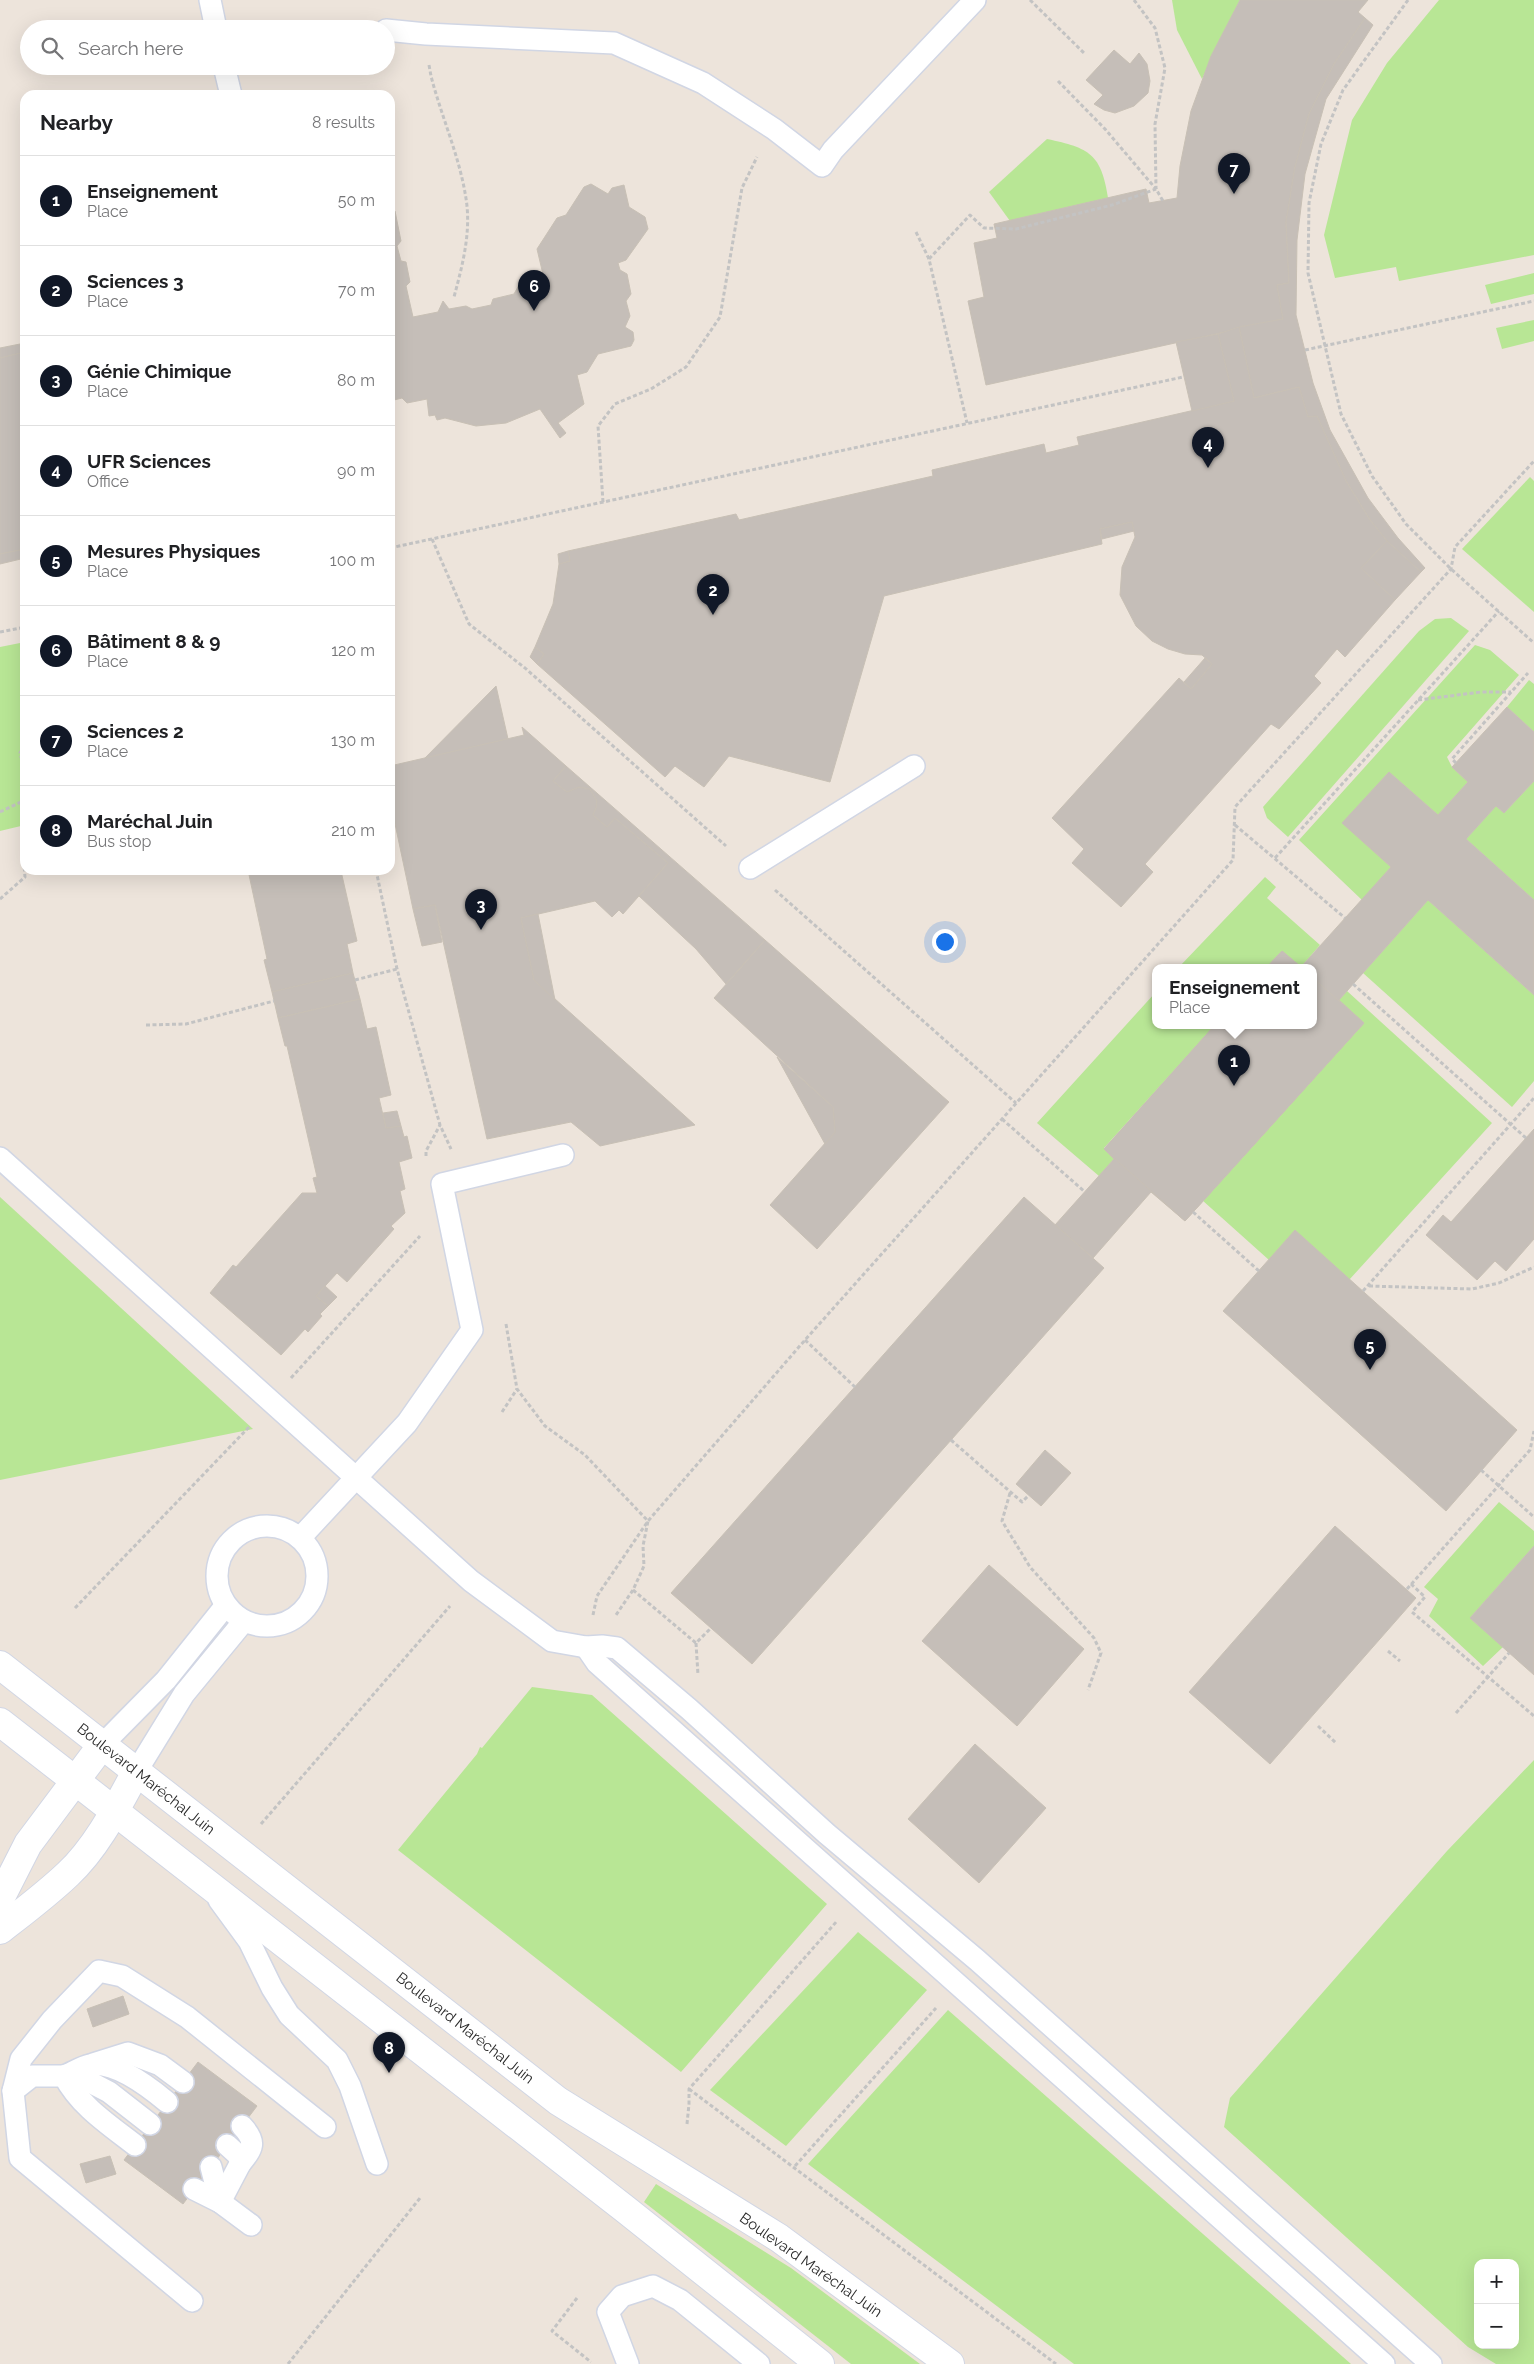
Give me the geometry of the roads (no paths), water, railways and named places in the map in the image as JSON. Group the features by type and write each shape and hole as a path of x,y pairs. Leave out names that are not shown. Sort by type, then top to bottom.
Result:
{"main road":[{"name":"Boulevard Maréchal Juin","path":"0,1665 558,2101 779,2238 950,2364"},
{"path":"0,1722 586,2178 820,2364"},
{"path":"0,1899 28,1844 77,1782 102,1745"},
{"path":"0,1930 69,1873 86,1854 114,1811 136,1772"}],"lane":[{"path":"210,0 214,20"},
{"path":"395,31 614,43 703,83 774,129 822,166 833,150 975,0"},
{"path":"230,75 231,90"},
{"path":"750,868 914,766"},
{"path":"300,1538 407,1423 472,1330 442,1184 563,1155"},
{"path":"0,1158 471,1581 552,1641 586,1647 618,1648 827,1834 978,1960 1431,2364"},
{"path":"271,1525 287,1529 300,1538 310,1551 316,1566 317,1581 313,1597 304,1610 291,1620 276,1626 260,1626 244,1621 234,1615 218,1590 216,1574 219,1558 227,1544 239,1533 254,1526 271,1525"},
{"path":"102,1745 166,1680 226,1605"},
{"path":"136,1772 184,1694 244,1621"},
{"path":"586,1647 597,1663 1384,2364"},
{"path":"207,1883 249,1941 272,1988 289,2015 337,2060 350,2086 377,2164"},
{"path":"192,2301 20,2158 13,2091 21,2058 52,2020 99,1971 122,1976 187,2018 326,2128"},
{"path":"64,2076 128,2053 160,2065 183,2082"},
{"path":"91,2065 112,2068 138,2079 168,2102"},
{"path":"13,2091 32,2076 64,2076 84,2079 109,2092 150,2124"},
{"path":"64,2076 73,2093 92,2112 135,2144"},
{"path":"220,2202 240,2164 251,2149 252,2140 250,2134 242,2126"},
{"path":"227,2145 239,2156 240,2164"},
{"path":"211,2167 220,2202"},
{"path":"194,2189 220,2202 251,2226"},
{"path":"628,2364 608,2312 622,2296 653,2286 680,2300 759,2364"}],"place":[{"name":"Sciences 2","path":"1234,194"},
{"name":"Bâtiment 8 & 9","path":"534,311"},
{"name":"UFR Sciences","path":"1208,468"},
{"name":"Sciences 3","path":"713,615"},
{"name":"Génie Chimique","path":"481,930"},
{"name":"Enseignement","path":"1234,1086"},
{"name":"Mesures Physiques","path":"1370,1370"},
{"name":"Maréchal Juin","path":"389,2073"}]}
